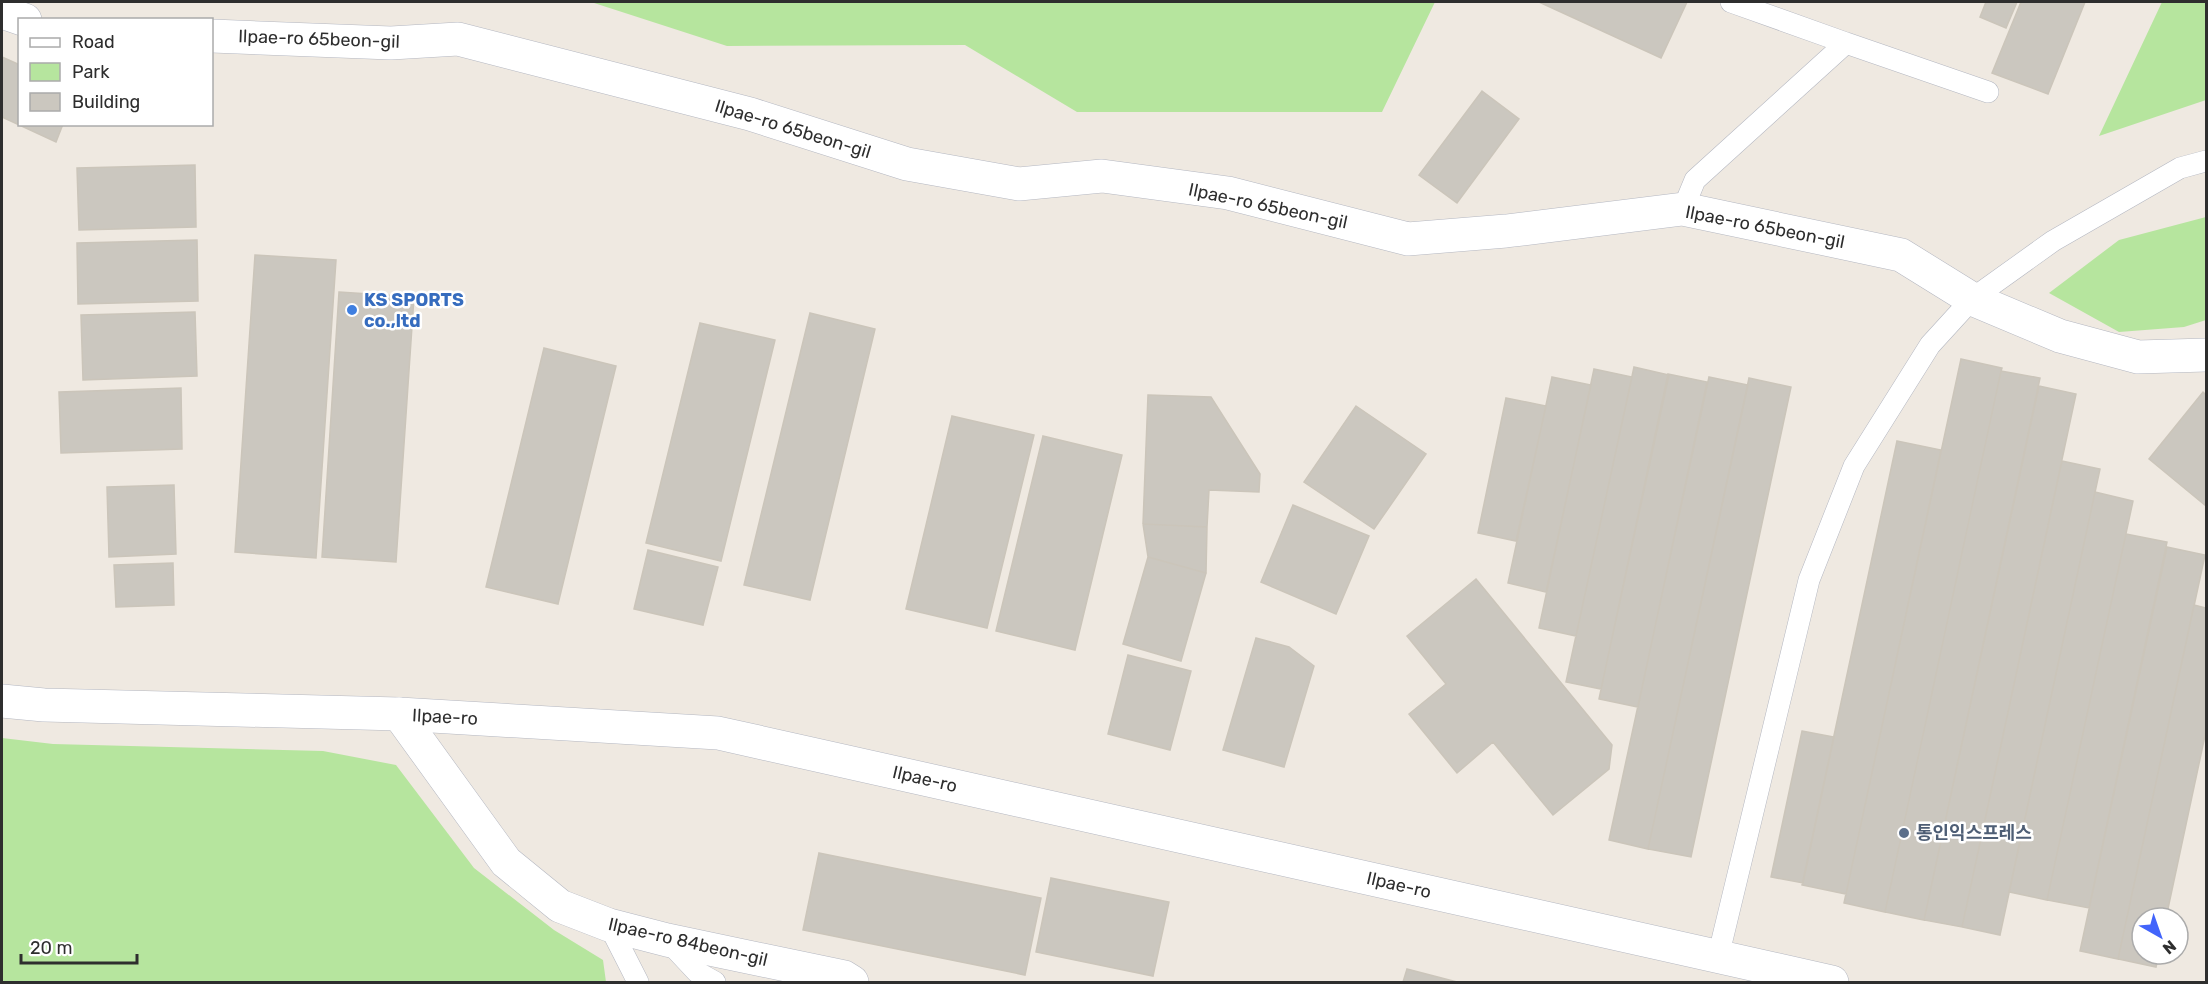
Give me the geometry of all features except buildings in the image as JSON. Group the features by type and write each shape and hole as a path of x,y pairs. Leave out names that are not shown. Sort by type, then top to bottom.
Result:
{"street":[{"path":"2,12 19,18"},
{"name":"Ilpae-ro 65beon-gil","path":"213,36 391,43 458,39 750,114 906,164 1019,184 1102,176 1228,193 1408,238 1506,231 1683,209 1901,255 1972,299 2060,336 2138,357 2206,355"},
{"name":"Ilpae-ro","path":"2,701 44,705 399,714 718,733 1832,982"},
{"name":"Ilpae-ro 84beon-gil","path":"399,714 506,862 560,906 609,925 667,940 844,977 852,982"}],"lane":[{"path":"1731,2 1988,92"},
{"path":"1683,209 1695,180 1846,43"},
{"path":"1718,957 1809,580 1854,466 1930,345 1972,299 2053,241 2180,168 2206,161"},
{"path":"609,925 638,982"},
{"path":"667,940 697,972 715,982"}],"green space":[{"path":"591,2 1435,2 1382,112 1077,112 965,45 727,46"},
{"path":"2162,2 2206,2 2206,100 2099,136"},
{"path":"2206,217 2206,320 2184,327 2119,332 2049,293 2119,240"},
{"path":"2,738 53,744 323,751 396,765 474,868 554,930 603,960 606,982 2,982"}],"place":[{"name":"KS SPORTS co.,ltd","path":"352,310"},
{"name":"통인익스프레스","path":"1904,833"}]}
